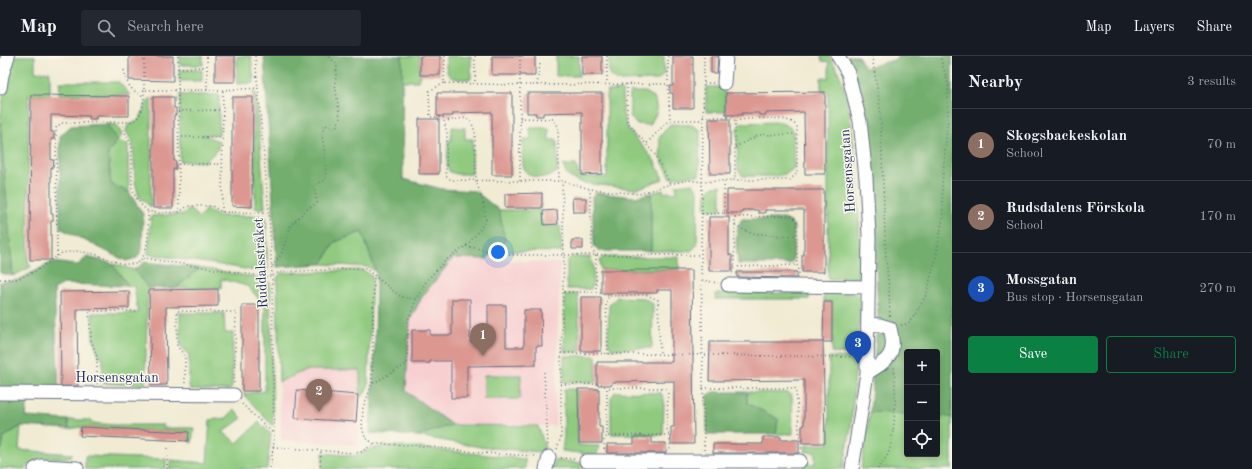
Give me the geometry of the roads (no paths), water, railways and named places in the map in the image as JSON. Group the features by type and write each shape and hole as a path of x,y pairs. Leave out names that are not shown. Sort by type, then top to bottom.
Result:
{"street":[{"path":"1,79 8,56"},
{"path":"724,83 726,56"},
{"name":"Horsensgatan","path":"838,56 848,73 860,121 866,178 869,236 867,373 852,469"},
{"path":"728,285 868,287"},
{"path":"867,373 882,364 893,349 893,339 890,328 868,324"},
{"name":"Horsensgatan","path":"0,393 234,395"},
{"path":"586,461 671,460 691,465 704,460 800,460"},
{"path":"35,469 41,466 77,468"}],"place":[{"name":"Skogsbackeskolan","path":"483,356"},
{"name":"Mossgatan","path":"858,364"},
{"name":"Rudsdalens Förskola","path":"319,412"}]}
